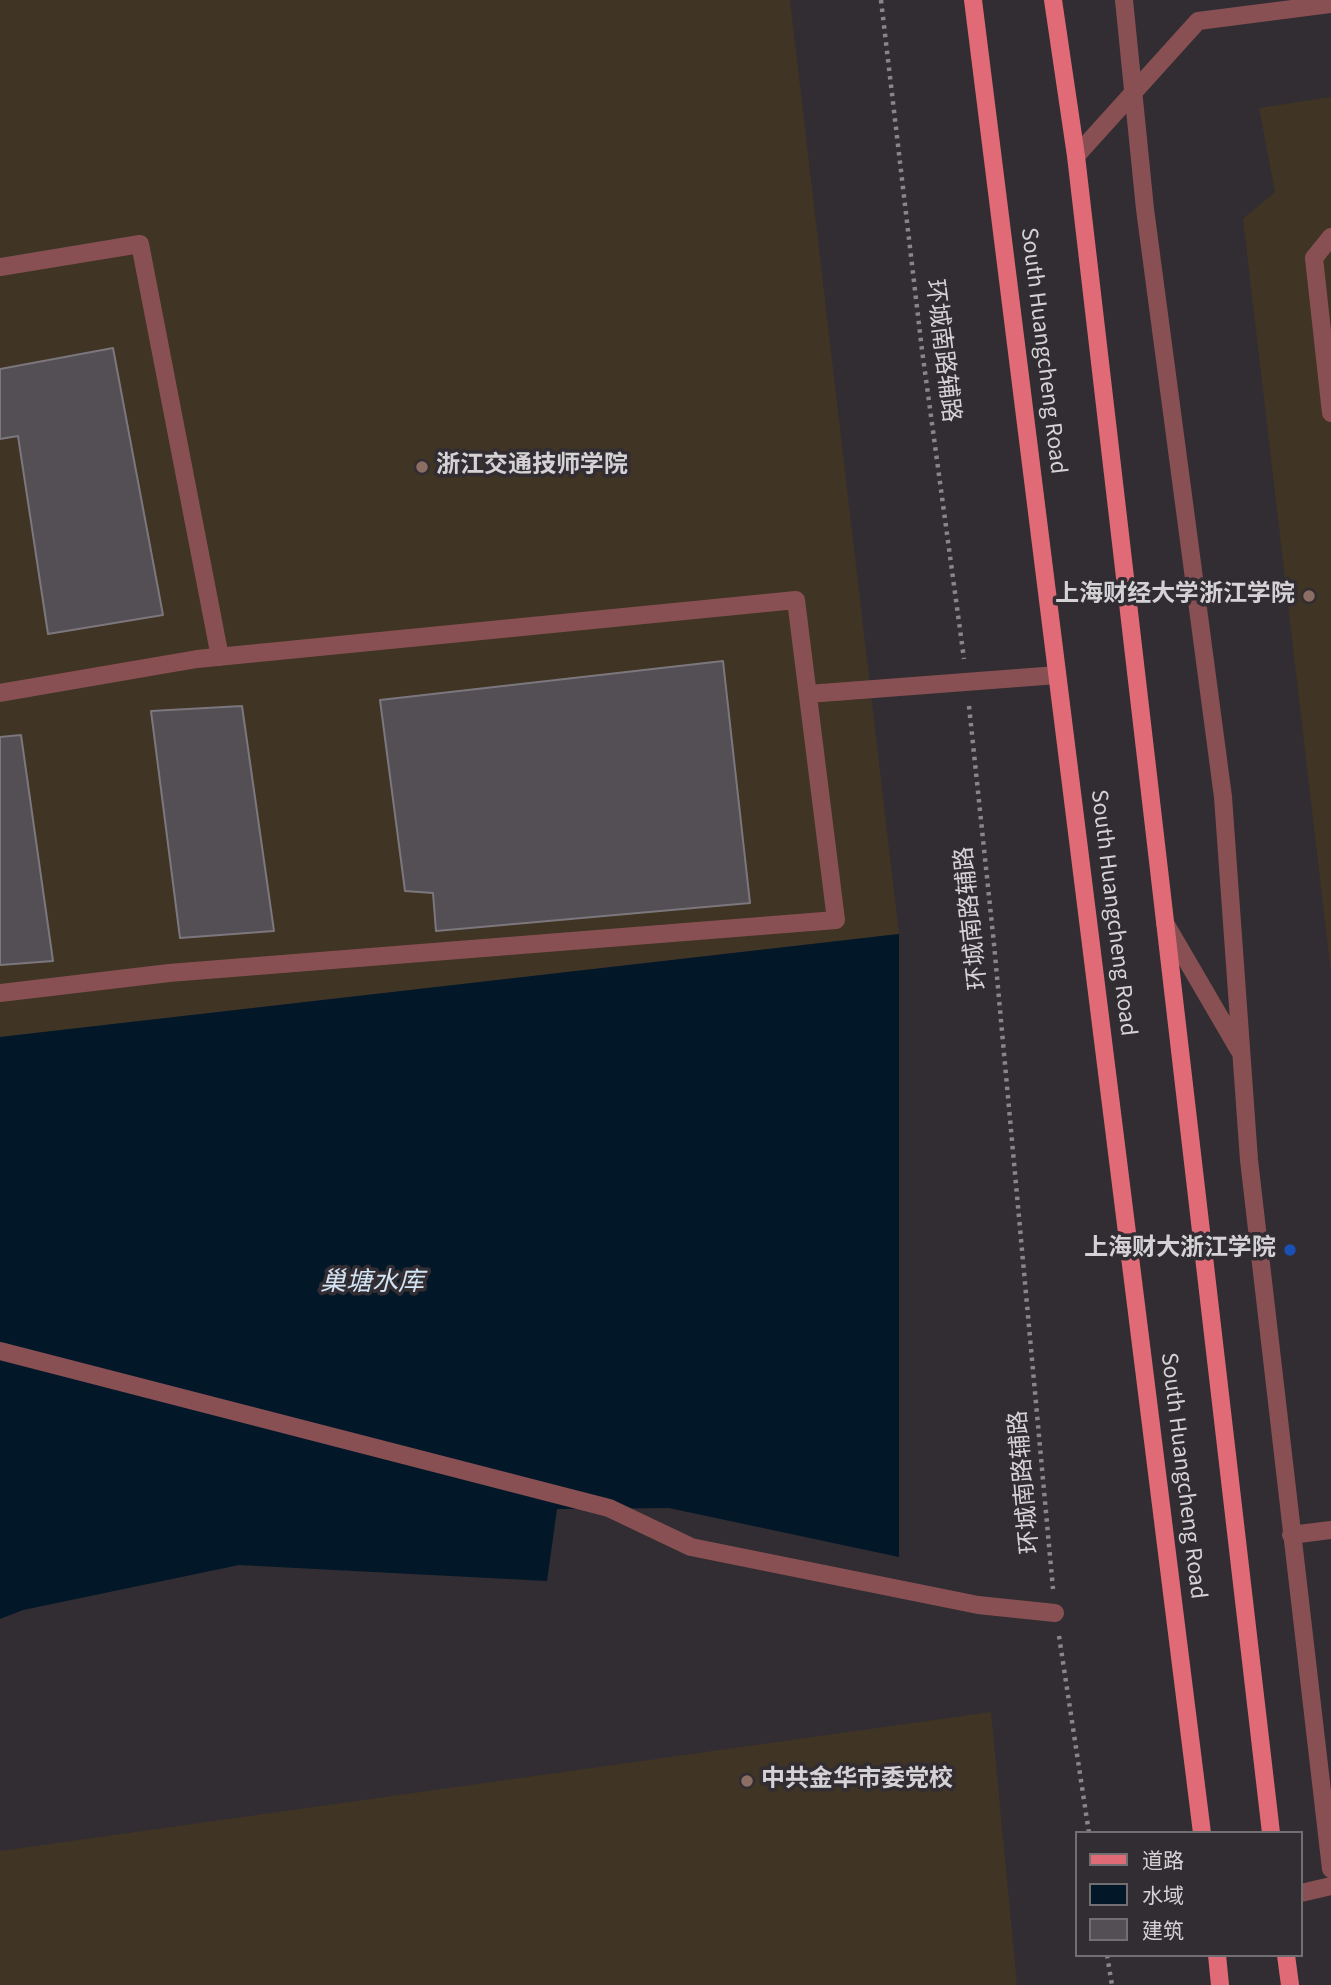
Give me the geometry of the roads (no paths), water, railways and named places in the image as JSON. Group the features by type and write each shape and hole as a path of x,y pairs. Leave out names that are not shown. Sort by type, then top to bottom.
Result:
{"main road":[{"name":"South Huangcheng Road","path":"973,0 1202,1831"},
{"name":"South Huangcheng Road","path":"1053,0 1076,156 1271,1831"},
{"path":"1217,1957 1220,1985"},
{"path":"1286,1957 1290,1985"}],"street":[{"path":"1124,0 1145,209 1223,797 1249,1160 1331,1869"},
{"path":"1076,156 1198,21 1331,4"},
{"path":"1331,237 1314,258 1331,413"},
{"path":"0,267 140,244 220,657"},
{"path":"0,694 220,657 796,600 836,920 169,973 0,993"},
{"path":"808,694 1057,675"},
{"path":"1165,923 1241,1054"},
{"path":"0,1351 609,1508 691,1547 978,1605 1055,1613"},
{"path":"1291,1535 1331,1530"},
{"path":"1303,1893 1331,1886"}],"water":[{"name":"巢塘水库","path":"899,934 899,1557 669,1508 557,1509 547,1581 239,1565 23,1610 0,1619 0,1037"}],"place":[{"name":"浙江交通技师学院","path":"422,467"},
{"name":"上海财经大学浙江学院","path":"1309,596"},
{"name":"上海财大浙江学院","path":"1290,1250"},
{"name":"中共金华市委党校","path":"747,1781"}]}
